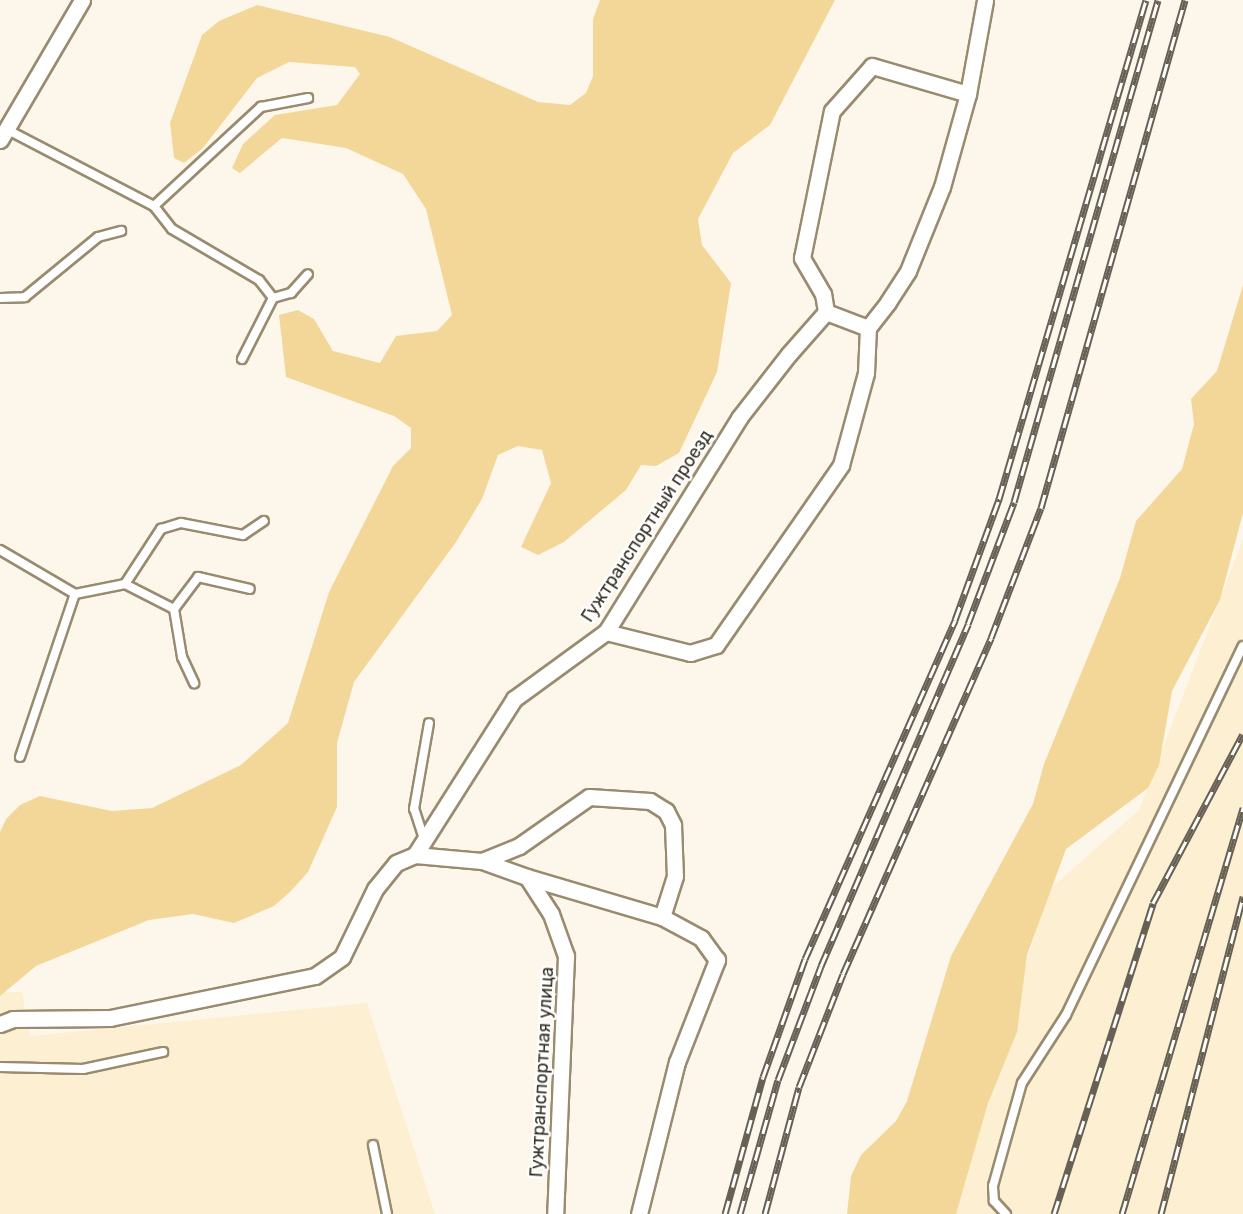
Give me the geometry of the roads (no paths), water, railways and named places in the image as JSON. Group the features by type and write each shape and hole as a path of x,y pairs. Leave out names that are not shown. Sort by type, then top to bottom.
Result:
{"street":[{"path":"3,135 81,0"},
{"path":"606,632 690,652 716,645 841,465 866,373 868,328 908,271 942,187 968,94 985,0"},
{"path":"868,328 826,312 823,294 805,267 802,246 826,128 846,90 872,66 883,65 968,94"},
{"name":"Гужтранспортный проезд","path":"0,1024 13,1019 110,1018 315,976 342,957 375,889 396,863 415,855 514,699 606,632 739,418 826,312"},
{"path":"482,861 519,846 589,797 650,801 666,811 676,842 675,876 662,917"},
{"path":"415,855 482,861 527,877 662,917 701,938 717,960 677,1062 639,1214"},
{"name":"Гужтранспортная улица","path":"527,877 551,914 566,956 555,1214"}],"lane":[{"path":"154,206 261,107 308,98"},
{"path":"3,135 154,206 172,229 259,280 273,298"},
{"path":"0,298 25,297 98,237 121,231"},
{"path":"242,359 273,298 291,293 308,274"},
{"path":"125,584 161,529 181,523 243,535 264,521"},
{"path":"0,550 75,594 125,584 174,609"},
{"path":"194,683 182,657 174,609 198,577 250,589"},
{"path":"20,757 75,594"},
{"path":"1006,1214 997,1207 993,1186 1022,1083 1066,1015 1243,646"},
{"path":"424,840 414,809 429,723"},
{"path":"0,1067 83,1069 163,1052"},
{"path":"373,1145 387,1214"}],"railway":[{"path":"725,1214 763,1077 805,959 955,620 999,499 1146,0"},
{"path":"740,1214 778,1080 821,966 968,624 1014,502 1158,0"},
{"path":"765,1214 799,1087 843,974 991,638 1041,508 1185,0"},
{"path":"1054,1214 1153,903 1243,734"},
{"path":"1122,1214 1243,808"},
{"path":"1161,1214 1243,896"}]}
